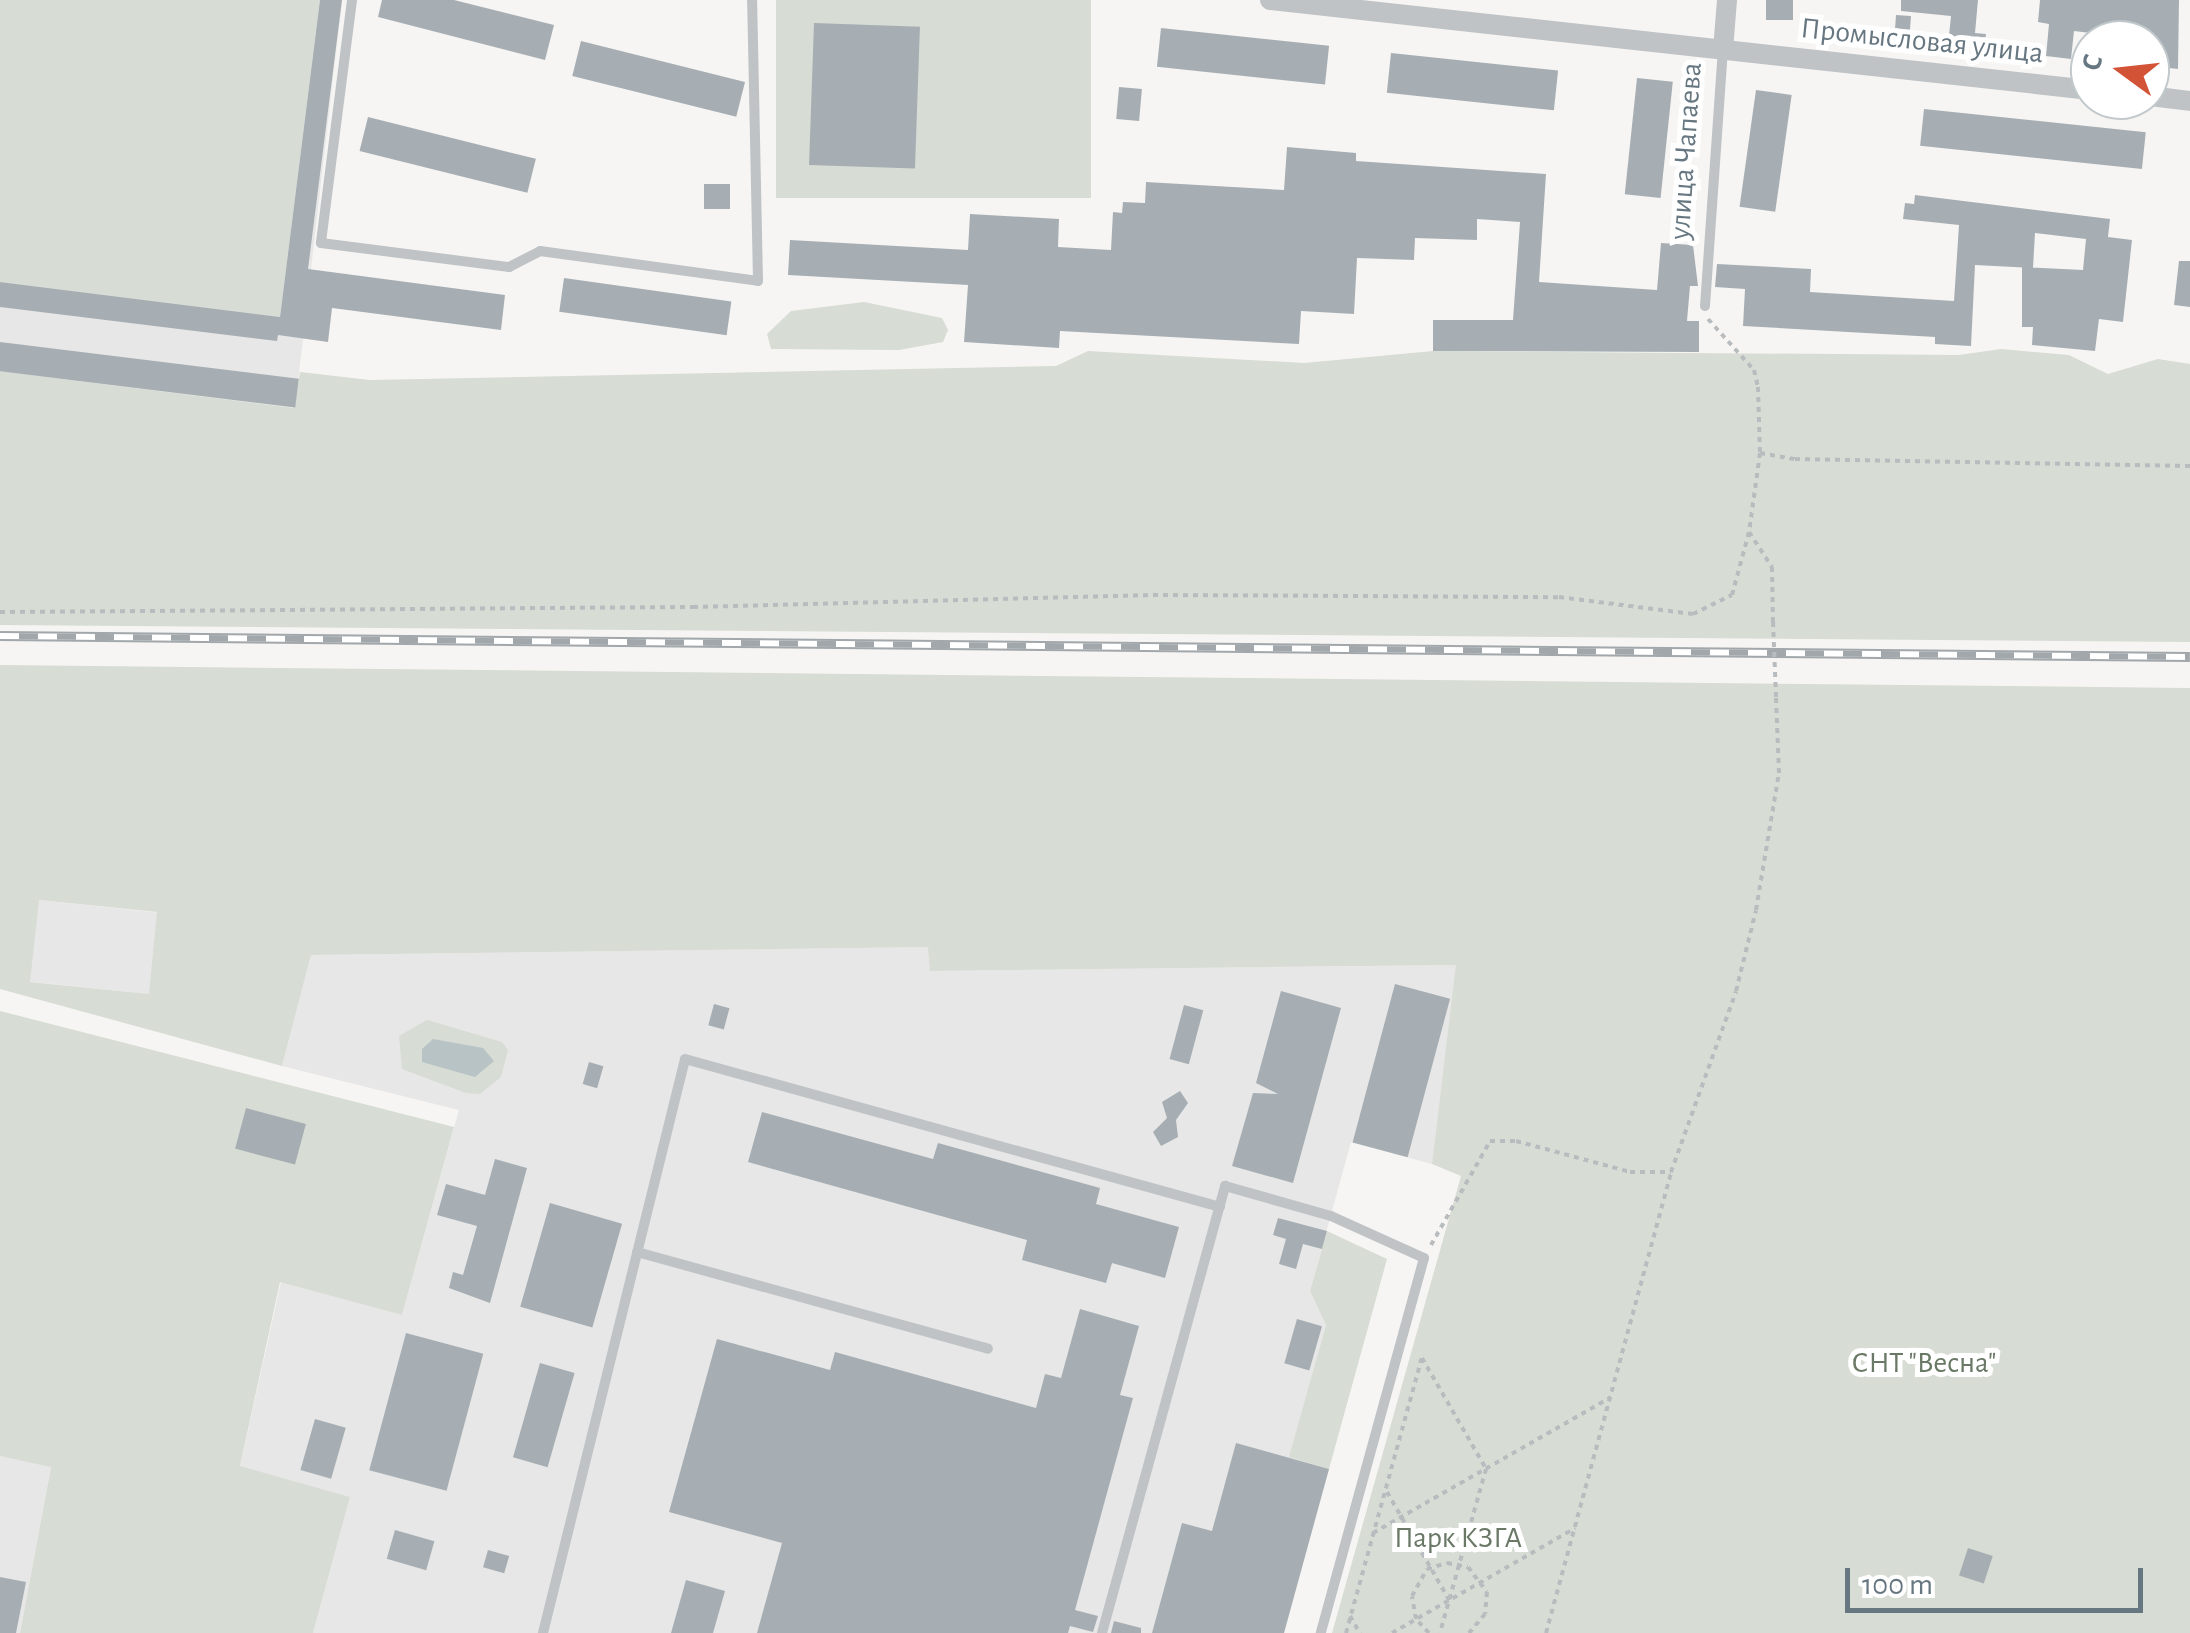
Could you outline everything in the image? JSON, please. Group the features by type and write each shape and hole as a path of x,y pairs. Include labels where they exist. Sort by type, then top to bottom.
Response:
{"street":[{"name":"Промысловая улица","path":"1270,0 2070,88"},
{"name":"улица Чапаева","path":"1723,50 1727,0"}],"lane":[{"path":"352,0 321,243 509,267 540,250 758,281 752,0"},
{"name":"улица Чапаева","path":"1705,306 1723,50"},
{"path":"543,1633 685,1059 1220,1207"},
{"path":"1102,1633 1226,1186 1331,1216 1424,1258 1320,1633"},
{"path":"637,1252 988,1349"}],"path":[{"path":"0,612 693,607 1153,595 1559,597 1693,614 1732,595 1749,532 1760,452 1754,370 1710,327 1705,306"},
{"path":"1760,452 1794,459 2190,466"},
{"path":"1546,1633 1671,1172 1736,991 1756,910 1778,773 1772,567 1749,532"},
{"path":"1424,1258 1490,1141 1516,1142 1630,1172 1671,1172"},
{"path":"1346,1633 1422,1358 1486,1469 1440,1633"},
{"path":"1373,1534 1612,1397"},
{"path":"1386,1489 1450,1600"},
{"path":"1392,1633 1575,1528"},
{"path":"1429,1633 1416,1619 1414,1586 1431,1568 1460,1564 1482,1582 1488,1604 1470,1633"},
{"path":"1350,1616 1360,1633"}],"shaded area":[{"path":"320,0 342,0 295,408 0,371 0,282 280,317"},
{"path":"38,900 158,913 150,994 29,982"},
{"path":"929,947 931,971 1457,965 1432,1164 1351,1142 1310,1291 1326,1325 1290,1457 1329,1469 1284,1633 313,1633 350,1497 240,1467 281,1282 402,1315 459,1110 282,1066 311,955"},
{"path":"433,1039 483,1048 494,1061 475,1077 422,1062 422,1049"},
{"path":"0,1456 51,1466 20,1633 0,1633"}],"green space":[{"path":"0,0 320,0 280,317 0,282"},
{"path":"776,0 1091,0 1091,198 776,198"},
{"path":"864,302 942,318 948,330 943,342 899,350 771,349 767,334 791,311"},
{"path":"2001,349 2069,355 2108,374 2158,359 2190,364 2190,642 0,625 0,371 294,408 300,372 370,380 1056,366 1088,351 1304,363 1433,351 1959,355"},
{"path":"0,665 2190,688 2190,1633 1332,1633 1461,1176 1432,1164 1456,965 930,971 928,947 311,955 282,1066 0,989","holes":["39,900 157,912 149,994 30,982"]},
{"path":"0,1011 454,1127 402,1315 280,1282 240,1466 350,1497 313,1633 20,1633 51,1467 0,1456"},
{"path":"427,1020 502,1042 508,1050 501,1077 480,1094 466,1093 402,1069 399,1036"},
{"path":"1327,1231 1387,1259 1329,1469 1289,1457 1326,1325 1310,1291"}],"building":[{"path":"320,0 342,0 308,269 505,295 501,330 332,308 328,342 278,335 277,341 0,307 0,282 280,317"},
{"path":"382,0 454,0 554,25 545,60 378,17"},
{"path":"1766,0 1793,0 1793,20 1766,20"},
{"path":"1901,0 1978,0 1975,33 1986,34 1984,49 1948,45 1951,16 1901,11"},
{"path":"2040,0 2179,0 2178,69 2170,68 2170,20 2070,20 2070,59 2046,56 2049,24 2038,22"},
{"path":"1896,15 1911,16 1909,38 1894,37"},
{"path":"814,23 920,27 915,169 809,165"},
{"path":"1161,28 1329,46 1325,84 1157,67"},
{"path":"581,41 745,82 736,117 572,76"},
{"path":"1391,53 1558,71 1554,110 1387,93"},
{"path":"1637,78 1673,82 1661,198 1625,194"},
{"path":"1119,87 1142,89 1139,121 1116,119"},
{"path":"1756,90 1792,95 1775,212 1740,207"},
{"path":"1924,109 2146,132 2142,169 1920,146"},
{"path":"368,117 536,159 527,193 360,151"},
{"path":"1287,147 1356,153 1356,161 1546,174 1539,282 1657,290 1661,243 1693,245 1698,286 1690,286 1687,321 1699,321 1699,352 1433,351 1433,320 1513,320 1520,222 1477,219 1477,240 1415,238 1414,260 1357,258 1354,314 1301,311 1299,344 1060,331 1059,348 964,342 968,285 788,275 790,240 968,250 970,214 1059,219 1058,247 1111,250 1113,212 1122,213 1123,202 1145,203 1146,182 1284,190"},
{"path":"704,184 730,184 730,209 704,209"},
{"path":"1915,195 2110,219 2108,237 2132,240 2123,322 2099,319 2095,351 2032,345 2033,327 2022,327 2022,267 1975,265 1971,346 1935,344 1935,337 1743,326 1745,289 1715,287 1717,264 1811,269 1810,292 1954,301 1959,225 1903,219 1905,203 1914,204","holes":["2035,233 2086,239 2083,270 2033,268"]},
{"path":"2179,261 2190,261 2190,307 2174,305"},
{"path":"564,278 731,302 727,335 559,312"},
{"path":"0,342 299,379 295,407 0,371"},
{"path":"1395,984 1450,999 1408,1157 1353,1142"},
{"path":"1281,991 1341,1008 1293,1183 1232,1166 1253,1093 1278,1094 1256,1083"},
{"path":"714,1004 729,1008 724,1029 708,1025"},
{"path":"1184,1005 1203,1010 1189,1064 1170,1059"},
{"path":"589,1062 603,1066 597,1088 583,1084"},
{"path":"1180,1091 1188,1103 1176,1120 1178,1137 1161,1146 1153,1132 1167,1118 1162,1102"},
{"path":"246,1108 306,1124 295,1165 235,1149"},
{"path":"762,1112 933,1159 938,1143 1100,1188 1096,1204 1179,1227 1165,1278 1112,1263 1106,1283 1022,1260 1027,1240 748,1162"},
{"path":"495,1159 527,1168 490,1303 449,1288 453,1272 463,1275 477,1226 437,1215 446,1184 485,1195"},
{"path":"550,1203 622,1224 592,1327 520,1307"},
{"path":"1278,1218 1327,1231 1322,1249 1303,1244 1296,1269 1279,1264 1286,1239 1273,1235"},
{"path":"1080,1309 1139,1326 1120,1395 1133,1398 1075,1610 1098,1616 1093,1632 1070,1626 1068,1633 757,1633 782,1543 669,1512 717,1339 830,1370 835,1352 1036,1408 1045,1374 1061,1378"},
{"path":"1297,1319 1322,1326 1309,1370 1284,1363"},
{"path":"406,1333 483,1354 447,1491 369,1470"},
{"path":"540,1363 575,1373 548,1467 513,1457"},
{"path":"315,1419 346,1428 331,1479 300,1470"},
{"path":"1236,1443 1329,1469 1284,1633 1152,1633 1182,1523 1212,1531"},
{"path":"395,1530 434,1541 426,1570 387,1559"},
{"path":"1968,1548 1993,1556 1984,1584 1959,1576"},
{"path":"488,1550 509,1556 504,1573 483,1567"},
{"path":"0,1577 26,1582 16,1633 0,1633"},
{"path":"686,1580 725,1591 713,1633 671,1633"},
{"path":"1114,1621 1141,1628 1141,1633 1111,1633"}],"railway":[{"path":"0,636 2190,657"}],"park label":[{"name":"СНТ \"Весна\"","path":"1924,1363"},
{"name":"Парк КЗГА","path":"1458,1538"}]}
